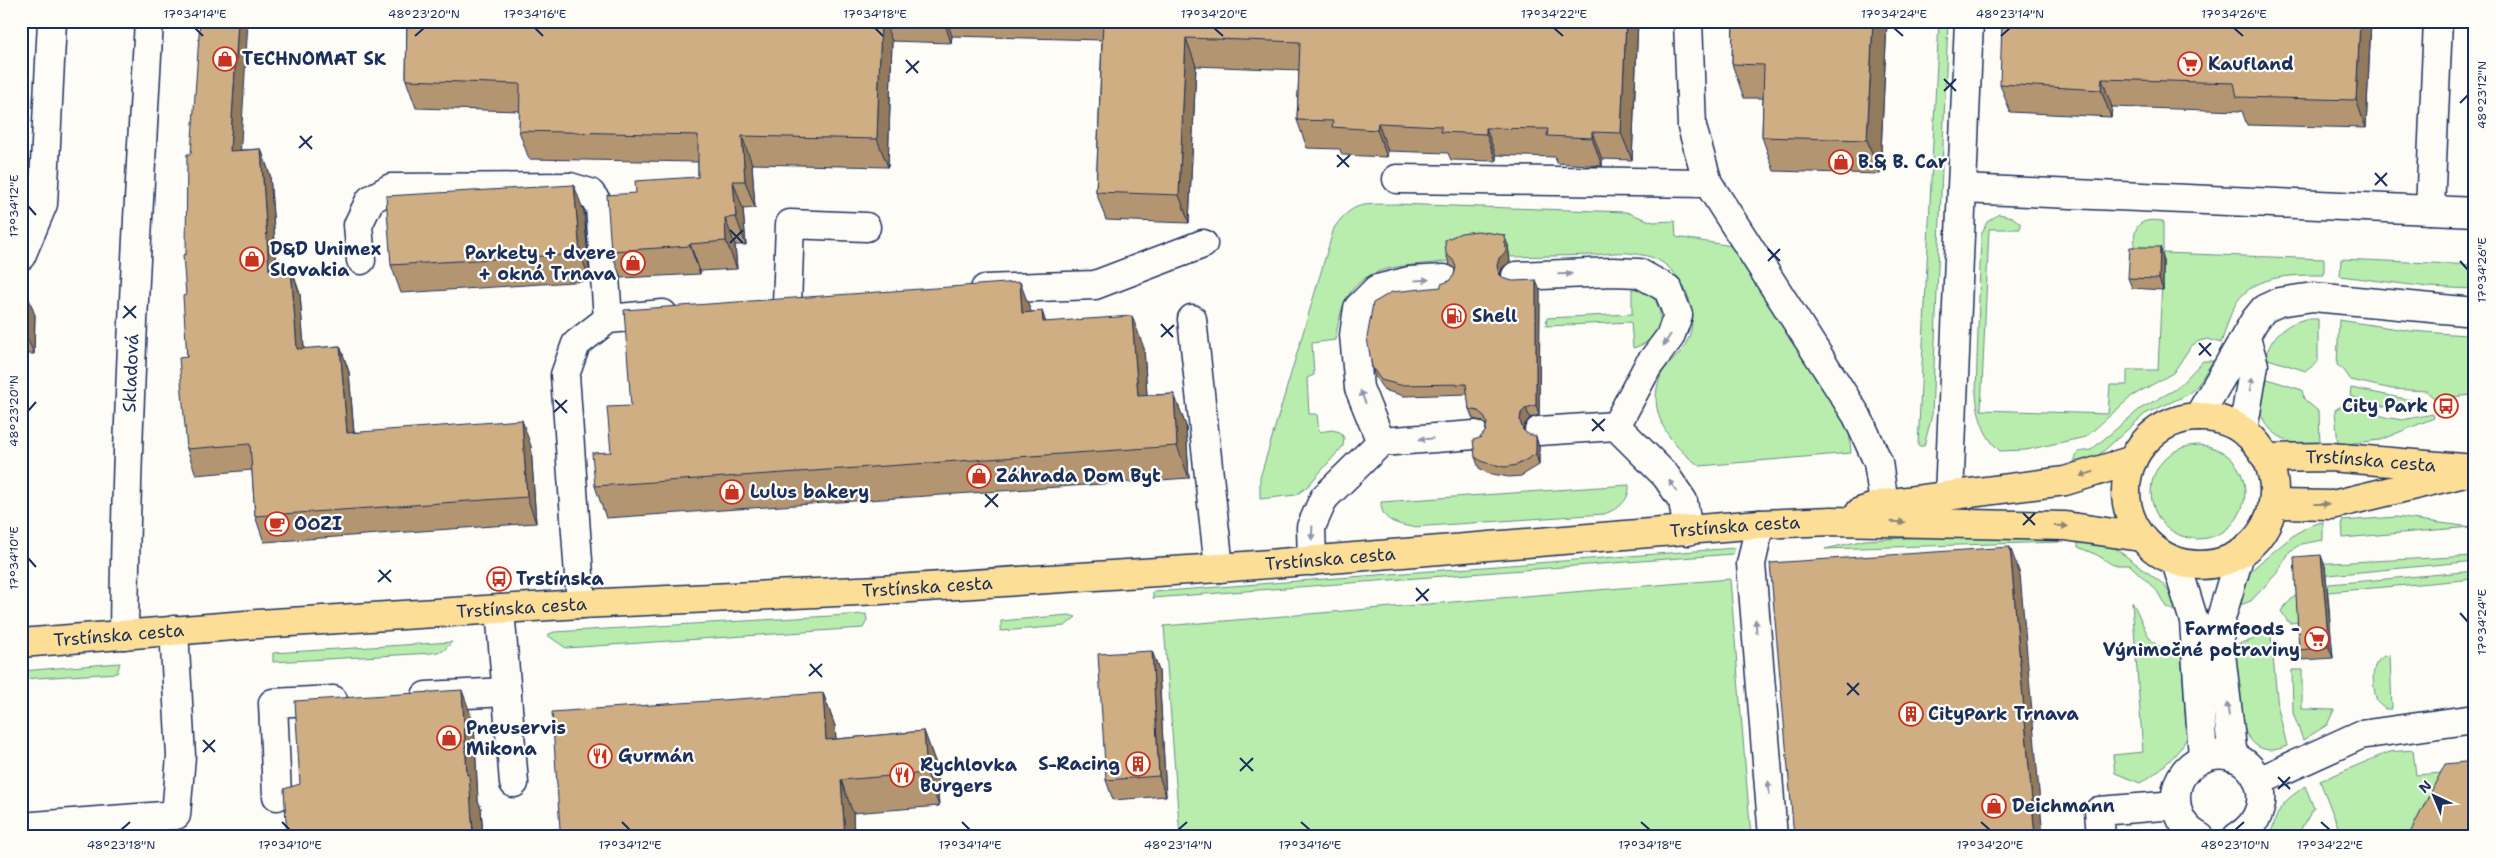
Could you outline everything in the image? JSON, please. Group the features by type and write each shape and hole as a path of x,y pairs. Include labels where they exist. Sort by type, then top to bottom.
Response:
{"main road":[{"path":"2198,417 2229,423 2243,431 2257,442 2267,458 2272,473 2273,504 2267,524 2256,541 2240,554 2213,564 2198,566 2176,562 2158,552 2141,537 2131,520 2126,500 2127,479 2133,460 2153,434 2182,419 2198,417"},
{"name":"Trstínska cesta","path":"2267,458 2330,457 2475,470"},
{"name":"Trstínska cesta","path":"1832,521 1884,504 2064,481 2133,460"},
{"name":"Trstínska cesta","path":"2273,504 2332,504 2475,470"},
{"name":"Trstínska cesta","path":"21,643 124,636 174,630 500,609 898,589 1219,568 1760,524 1832,521 2064,526 2141,537"}],"street":[{"path":"21,256 43,204 52,21"},
{"name":"Skladová","path":"124,636 125,544 135,253 149,21"},
{"path":"1688,21 1692,127 1708,183 1857,416 1878,462 1884,504"},
{"path":"1949,496 1969,21"},
{"path":"2430,210 2438,21"},
{"path":"1397,178 1708,183"},
{"path":"361,260 358,225 370,200 391,188 570,187 590,193 600,206 608,319"},
{"path":"1962,189 2475,212"},
{"path":"787,304 790,224 866,227"},
{"path":"959,290 1095,285 1203,244"},
{"path":"1516,276 1614,272 1639,273 1668,289 1678,315 1670,337 1648,366 1616,426"},
{"path":"1381,442 1359,388 1354,335 1358,308 1377,289 1409,281 1444,279"},
{"path":"2198,417 2232,357 2246,338 2254,320 2264,309 2279,302 2293,298 2330,298 2472,314"},
{"path":"757,306 816,301"},
{"path":"581,604 564,375 576,344 608,319 688,312"},
{"path":"1192,319 1219,568"},
{"path":"2243,431 2254,364 2246,338"},
{"path":"1539,430 1616,426 1666,476 1683,501 1688,531"},
{"path":"1312,561 1311,527 1324,498 1381,442 1475,435"},
{"path":"1760,524 1751,564 1773,837"},
{"path":"2233,757 2219,636 2220,618 2240,554"},
{"path":"2176,562 2194,621 2203,758"},
{"path":"500,609 514,783"},
{"path":"21,827 176,826 181,756 174,630"},
{"path":"400,697 506,692"},
{"path":"277,796 273,703 361,699"},
{"path":"2258,781 2360,735 2475,719"},
{"path":"2200,837 2186,826 2176,805 2176,790 2181,776 2190,765 2213,755 2233,757 2249,767 2258,781 2261,790 2261,808 2244,835"},
{"path":"2101,837 2099,811 2176,805"}],"green space":[{"path":"1939,21 1948,21 1932,415 1924,446 1918,446"},
{"path":"1395,204 1626,212 1653,222 1675,221 1676,237 1732,246 1849,427 1851,453 1700,466 1689,458 1670,438 1658,413 1656,400 1657,387 1662,373 1683,349 1689,337 1691,327 1691,306 1684,287 1678,278 1660,261 1642,255 1619,253 1509,257 1508,245 1463,258 1379,271 1360,282 1354,288 1342,309 1335,340 1312,343 1314,375 1307,378 1309,414 1317,414 1319,432 1332,430 1340,432 1344,438 1343,446 1307,487 1296,495 1260,499 1260,478 1334,228 1354,208 1367,205"},
{"path":"1999,214 2012,217 2020,223 2020,229 1989,229 1981,410 2108,414 2110,385 2127,385 2127,370 2158,370 2163,258 2134,257 2135,233 2140,224 2145,221 2163,221 2163,253 2324,259 2324,275 2299,275 2272,279 2249,289 2240,297 2233,309 2221,343 2208,339 2199,341 2191,346 2173,373 2132,396 2086,437 2026,450 2000,451 1989,439 1982,425 1976,394 1981,235 1987,222"},
{"path":"2341,259 2475,265 2475,289 2428,287 2340,276"},
{"path":"1632,289 1643,291 1651,296 1657,304 1660,314 1655,334 1646,342 1633,348 1631,322 1546,326 1547,318 1632,314"},
{"path":"2306,319 2318,319 2318,362 2306,371 2265,358 2271,344 2280,332 2291,324"},
{"path":"2339,320 2411,331 2466,335 2475,338 2475,395 2434,398 2426,391 2392,389 2351,380 2343,369 2337,365"},
{"path":"2203,361 2213,361 2197,386 2187,395 2145,414 2098,456 2073,464 2078,452 2091,450 2140,409 2176,389"},
{"path":"2261,377 2302,390 2304,399 2319,412 2320,446 2309,446 2288,441 2278,436 2264,421 2258,397"},
{"path":"2351,388 2416,401 2416,407 2399,408 2375,404 2350,396"},
{"path":"2346,403 2385,417 2402,420 2433,414 2434,418 2380,440 2338,445 2335,410"},
{"path":"2198,445 2216,448 2231,459 2242,474 2245,492 2242,510 2231,525 2216,536 2198,539 2180,536 2165,525 2154,510 2151,492 2154,474 2165,459 2180,448"},
{"path":"1629,485 1629,491 1622,504 1604,514 1412,527 1390,520 1384,514 1381,502"},
{"path":"2396,517 2471,527 2343,538 2342,521"},
{"path":"2323,522 2323,540 2301,544 2290,551 2277,573 2251,601 2235,607 2241,583 2256,566 2295,534 2311,525"},
{"path":"1945,536 2058,537 2059,542 1825,549 1865,540"},
{"path":"2078,537 2111,545 2163,584 2171,595 2178,613 2166,607 2157,591 2130,565 2113,565 2097,555 2078,547"},
{"path":"1735,548 1733,554 1153,598 1153,592"},
{"path":"2475,556 2475,561 2308,577 2310,564"},
{"path":"2475,571 2475,579 2328,592 2330,620 2289,623 2281,611 2297,594 2319,585"},
{"path":"1730,579 1751,837 1180,837 1164,626"},
{"path":"2132,602 2153,642 2160,647 2181,650 2187,738 2166,764 2140,783 2115,773 2113,755 2143,752"},
{"path":"866,614 867,621 863,628 566,648 547,635 554,632"},
{"path":"1069,615 1076,617 1065,626 1001,631 1001,621"},
{"path":"2270,626 2278,708 2287,746 2269,750 2256,745 2246,733 2240,717 2233,678 2231,646 2252,640"},
{"path":"452,642 443,651 432,653 273,662 273,653"},
{"path":"2390,655 2392,709 2385,709 2377,702 2373,674 2378,661"},
{"path":"120,663 117,673 21,679 21,671"},
{"path":"2292,670 2302,670 2302,709 2334,710 2327,725 2303,740 2293,713"},
{"path":"2413,750 2416,775 2442,773 2412,837 2342,837 2320,781 2389,752"},
{"path":"2305,786 2314,808 2296,837 2268,837 2281,807 2290,797"},
{"path":"2149,830 2167,837 2126,837 2132,832"}],"building":[{"path":"200,21 238,21 230,151 261,149 269,270 291,268 297,349 340,346 347,433 522,420 527,497 255,516 250,444 187,449 179,358 187,357 183,296 186,295 183,255 186,254 187,154 191,154"},
{"path":"407,21 881,21 877,139 742,136 745,181 733,181 736,217 725,218 726,241 690,244 690,246 611,251 607,195 636,193 635,181 698,177 698,135 519,131 520,84 406,80"},
{"path":"1103,21 1626,21 1621,133 1592,132 1592,138 1547,136 1548,129 1486,128 1486,134 1441,132 1441,126 1378,123 1377,130 1332,127 1333,121 1297,120 1300,42 1186,38 1179,195 1096,192"},
{"path":"1873,21 1867,140 1762,137 1764,65 1732,64 1733,22"},
{"name":"Kaufland","path":"2002,21 2360,21 2356,100 2237,97 2234,83 2102,79 2101,90 2000,84"},
{"path":"574,185 580,253 578,254 391,265 386,196"},
{"path":"1478,231 1504,235 1506,252 1499,258 1497,266 1499,274 1505,279 1513,281 1536,280 1536,405 1526,408 1521,413 1520,421 1523,430 1528,434 1536,436 1536,454 1517,465 1505,467 1483,462 1475,457 1473,440 1480,438 1485,432 1487,423 1484,416 1478,411 1469,409 1466,384 1400,385 1381,380 1372,367 1367,338 1373,303 1392,292 1441,287 1441,284 1449,281 1454,275 1456,267 1453,260 1446,254 1445,240 1461,233"},
{"path":"2130,247 2160,247 2159,279 2128,278"},
{"path":"1020,282 1022,313 1042,311 1043,322 1132,316 1138,396 1174,394 1177,446 595,486 592,453 611,452 607,407 631,406 624,310"},
{"path":"21,295 28,296 26,335 21,334"},
{"name":"CityPark Trnava","path":"2010,547 2035,837 1794,837 1770,563"},
{"path":"2321,555 2329,647 2299,650 2294,557"},
{"name":"S-Racing","path":"1152,651 1159,776 1106,780 1098,654"},
{"path":"462,690 473,835 560,829 552,712 823,693 826,740 924,731 927,773 841,780 845,837 287,837 284,789 300,784 295,701"},
{"path":"2475,761 2475,837 2408,837 2445,764"},
{"path":"65,833 66,837 21,837 21,836"}],"place":[{"name":"TECHNOMAT SK","path":"225,59"},
{"name":"Kaufland","path":"2190,64"},
{"name":"B.& B. Car","path":"1841,162"},
{"name":"D&D Unimex Slovakia","path":"252,259"},
{"name":"Parkety + dvere + okná Trnava","path":"633,263"},
{"name":"Shell","path":"1454,316"},
{"name":"City Park","path":"2446,406"},
{"name":"Záhrada Dom Byt","path":"979,476"},
{"name":"Lulus bakery","path":"732,492"},
{"name":"OOZI","path":"277,524"},
{"name":"Trstínska","path":"499,579"},
{"name":"Farmfoods - Výnimočné potraviny","path":"2317,639"},
{"name":"CityPark Trnava","path":"1911,714"},
{"name":"Pneuservis Mikona","path":"449,738"},
{"name":"Gurmán","path":"600,756"},
{"name":"S-Racing","path":"1138,764"},
{"name":"Rychlovka Burgers","path":"902,775"},
{"name":"Deichmann","path":"1994,806"}]}
